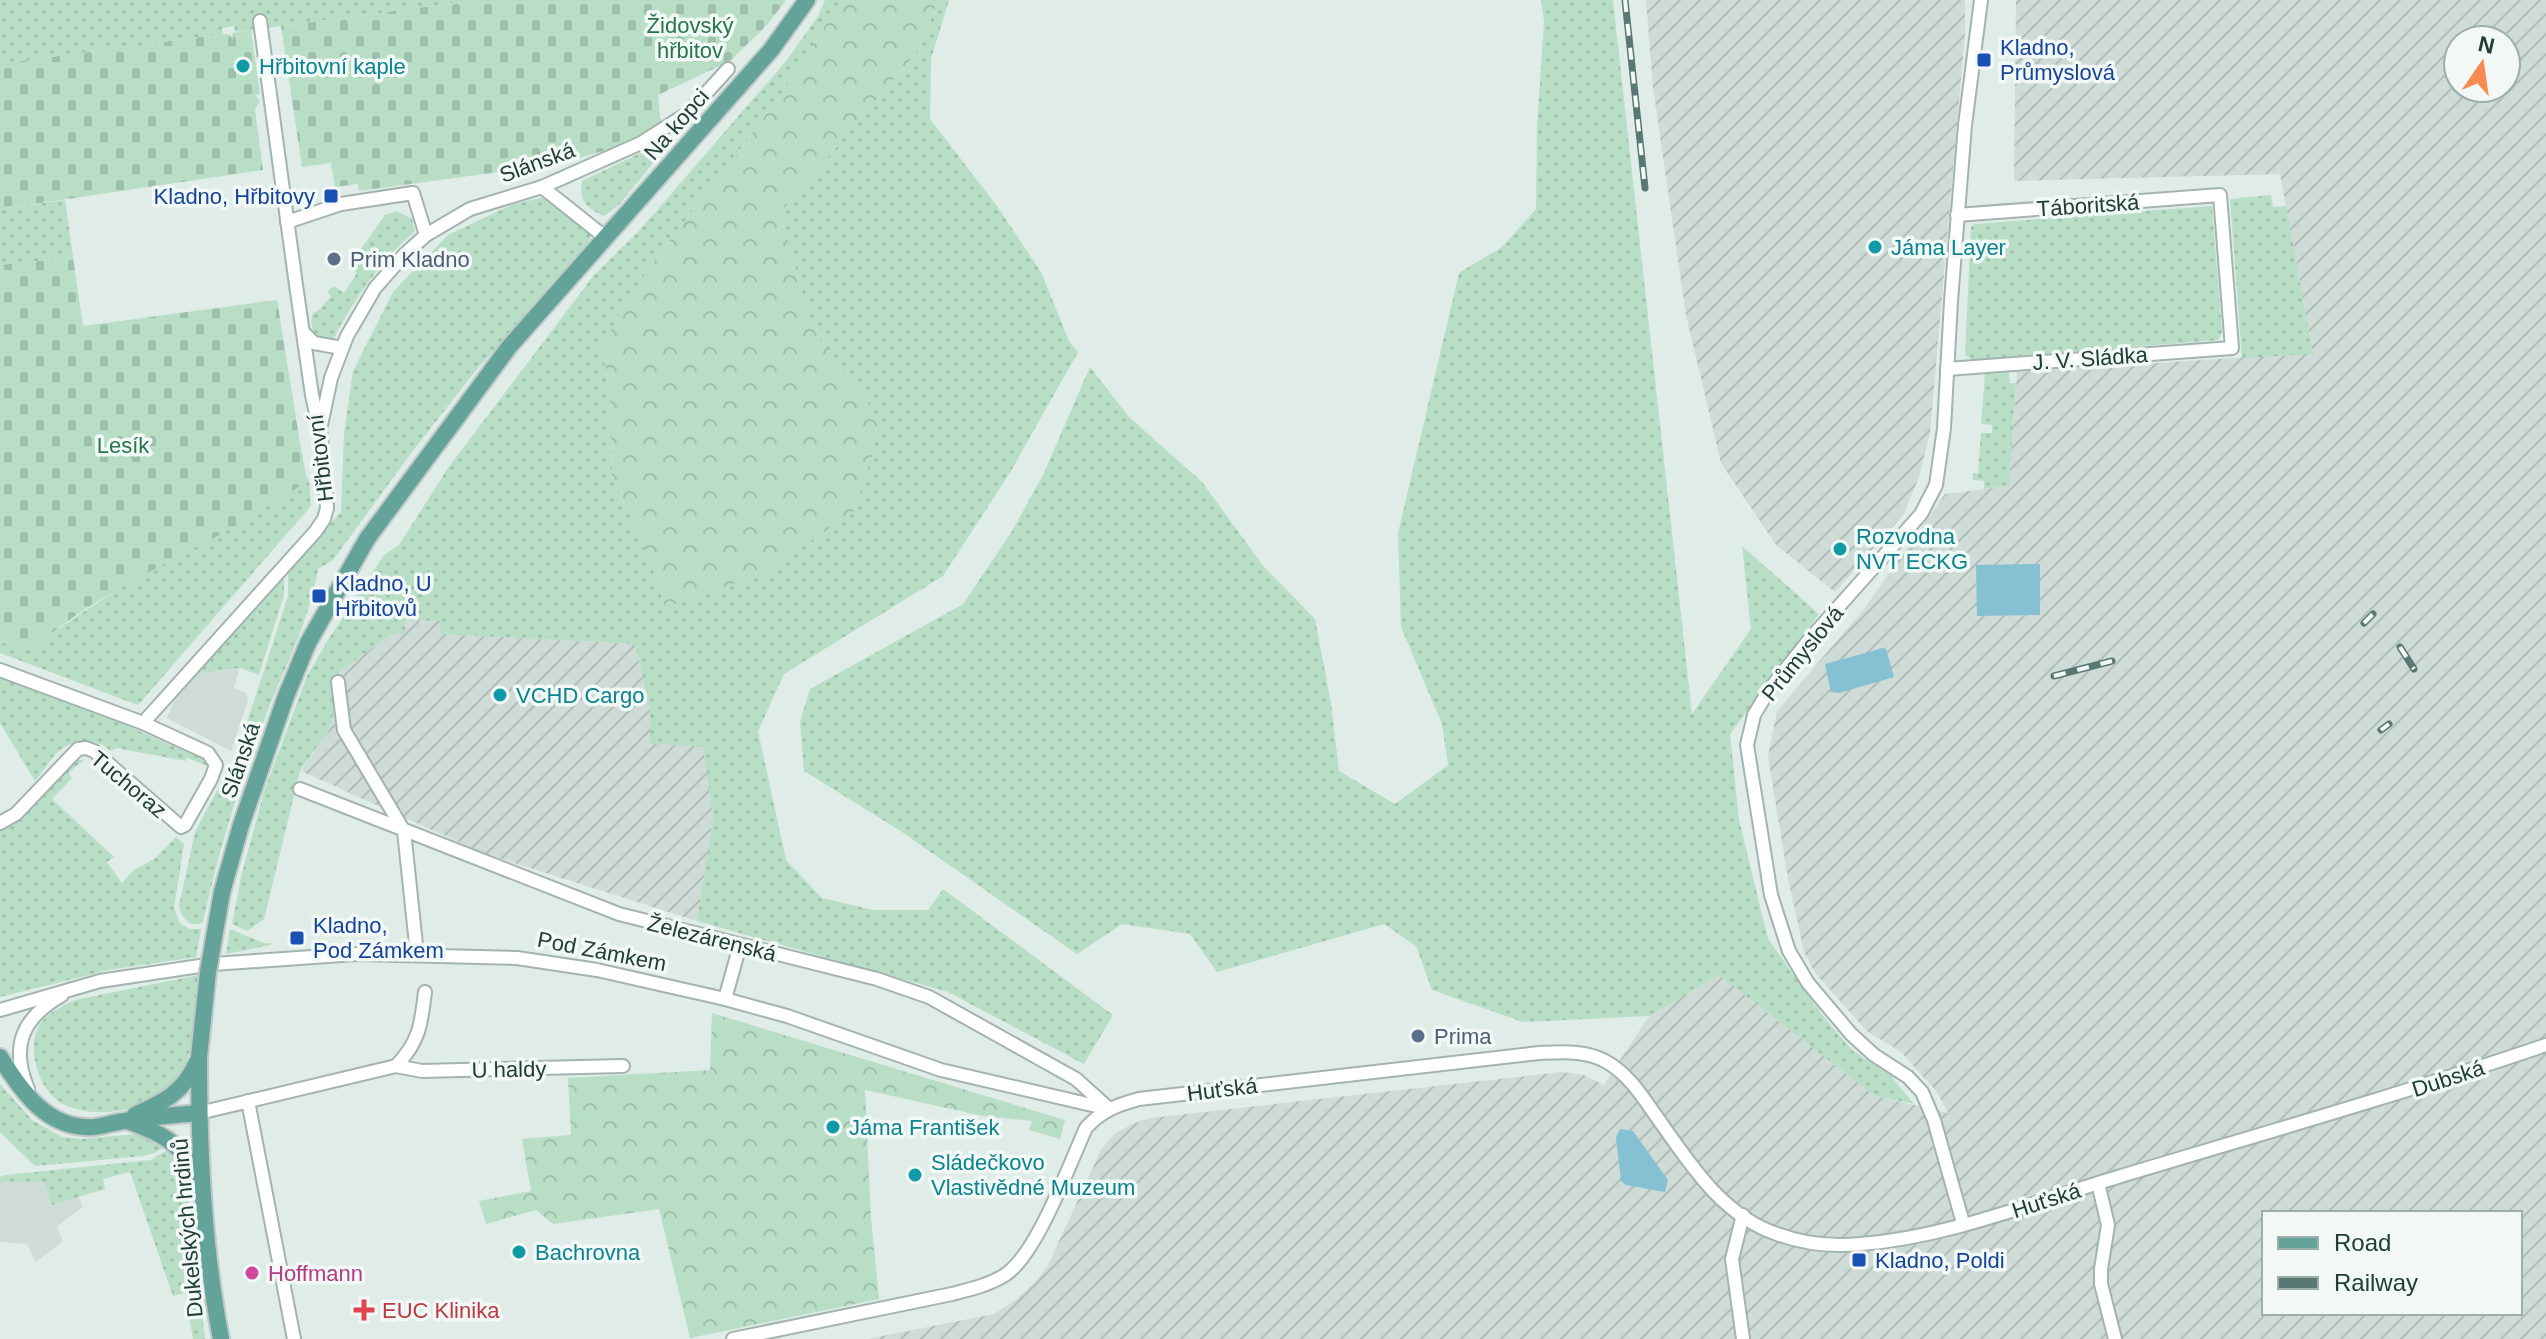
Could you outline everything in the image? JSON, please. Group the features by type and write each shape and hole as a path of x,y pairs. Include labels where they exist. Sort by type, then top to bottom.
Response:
{"main road":[{"name":"Na kopci","path":"606,238 771,50 807,0"},
{"name":"Slánská","path":"199,1113 199,1057 208,972 222,892 241,825 308,643 367,539 509,347 606,238"},
{"path":"0,1057 21,1089"},
{"path":"125,1121 163,1102 188,1082 199,1057"},
{"path":"0,1071 56,1120 75,1125 95,1127 199,1113"},
{"name":"Dukelských hrdinů","path":"199,1113 203,1195 213,1296 221,1339"},
{"path":"125,1121 166,1137 188,1158 203,1195"}],"street":[{"name":"Průmyslová","path":"1963,1223 1934,1120 1922,1092 1908,1077 1874,1055 1851,1034 1808,983 1789,951 1771,895 1747,745 1754,715 1776,681 1930,500 1939,470 1965,125 1981,0"},
{"name":"Hřbitovní","path":"143,723 321,524 328,504 321,436 312,395 260,21"},
{"name":"Slánská","path":"321,436 326,396 342,348 375,288 426,235 470,209 542,187 641,143 688,113 728,69"},
{"path":"542,187 606,238"},
{"path":"287,222 341,204 413,193 426,235"},
{"name":"Táboritská","path":"1957,215 2220,195 2232,348"},
{"path":"303,332 314,343 342,348"},
{"name":"J. V. Sládka","path":"1947,369 2232,348"},
{"path":"0,670 143,723"},
{"path":"338,682 344,730 404,831 417,954"},
{"name":"Tuchoraz","path":"0,823 16,814 74,751 82,748 94,751 181,827 185,825 216,765 211,755 143,723"},
{"name":"Železárenská","path":"300,789 619,914 877,979 929,997 1076,1079 1109,1109"},
{"path":"725,999 740,945"},
{"name":"Pod Zámkem","path":"0,1010 128,975 273,958 417,954 517,958 597,970 725,999 787,1016 941,1070 1109,1109"},
{"name":"Pod Zámkem","path":"34,1103 21,1069 21,1039 38,1011 73,988"},
{"path":"199,1113 396,1066 421,1030 425,992"},
{"name":"Dubská","path":"2348,1108 2546,1045"},
{"name":"Huťská","path":"733,1339 952,1294 981,1287 1007,1274 1026,1255 1086,1128 1109,1109 1139,1099 1539,1053 1580,1053 1602,1059 1627,1078 1705,1184 1743,1215 1774,1233 1832,1246 1879,1242 1997,1216 2348,1108"},
{"name":"U haldy","path":"396,1066 422,1071 623,1066"},
{"path":"248,1101 294,1339"},
{"path":"2098,1183 2108,1225 2101,1284 2115,1339"},
{"path":"1743,1215 1732,1259 1743,1339"}],"shaded area":[{"path":"1646,0 1965,0 1965,33 1930,433 1919,477 1904,514 1835,592 1776,545 1721,463 1686,315 1653,88"},
{"path":"2016,0 2546,0 2546,1339 867,1339 994,1314 1017,1299 1048,1265 1102,1148 1116,1133 1132,1124 1150,1118 1562,1072 1584,1075 1604,1085 1649,1016 1719,975 1875,1096 1948,1113 1937,1092 1900,1051 1868,1032 1815,973 1804,952 1768,757 1777,711 1864,609 1945,494 2009,486 2017,372 2313,353 2280,174 2014,181"},
{"path":"405,620 440,621 440,634 635,644 650,711 651,742 703,746 713,817 697,921 483,853 301,771 331,727 340,671 392,634"},
{"path":"239,669 234,688 246,693 248,701 231,751 167,718 174,700 197,674"},
{"path":"45,1181 66,1199 78,1196 83,1207 57,1226 63,1242 35,1262 27,1244 0,1242 0,1182"}],"green space":[{"path":"0,0 478,0 235,32 234,26 222,28 223,34 0,64"},
{"name":"Židovský hřbitov","path":"478,0 786,0 767,25 730,61 658,95 661,124 610,149 559,164 359,191 358,184 335,187 331,163 302,167 281,26"},
{"path":"825,0 840,0 808,55 634,290 602,345 610,397 612,476 649,558 665,607 881,422 812,328 780,213 921,47 938,0 949,0 931,59 930,119 997,206 1041,272 1069,341 1078,352 1011,471 943,576 784,674 758,731 786,860 822,898 873,910 928,910 943,889 1113,1015 1084,1064 948,992 697,921 713,817 703,747 650,743 650,711 635,644 440,634 440,621 405,620 405,634 392,634 340,671 331,727 300,771 264,919 247,931 232,924 264,792 307,676 328,640 384,555 399,545 448,468 594,275 639,231 787,60 818,16"},
{"path":"840,0 938,0 921,47 780,213 812,328 882,422 855,510 765,573 665,607 649,558 612,476 610,397 602,345 634,290 808,55"},
{"path":"1541,0 1613,0 1692,714 1751,629 1742,546 1819,614 1730,734 1739,820 1768,939 1823,1016 1852,1050 1891,1076 1914,1104 1875,1096 1719,975 1649,1016 1523,1022 1432,990 1416,946 1384,924 1217,972 1190,934 1122,924 1077,954 899,830 804,771 800,721 810,689 963,604 1011,533 1043,475 1090,367 1129,417 1202,482 1264,567 1315,619 1331,703 1339,771 1395,804 1448,765 1442,724 1401,627 1398,533 1459,273 1502,247 1536,209 1537,129 1544,21"},
{"path":"251,30 260,94 255,95 260,101 255,109 263,170 0,209 0,64 223,34 230,35 233,40 232,33"},
{"path":"674,137 619,205 604,216 585,203 582,181"},
{"path":"2271,195 2273,207 2286,206 2313,354 2242,358 2230,199"},
{"path":"544,197 591,236 583,253 477,369 333,560 318,569 302,626 238,793 203,922 191,923 184,918 179,906 195,832 237,753 288,596 288,572 341,512 344,434 353,371 393,292 448,235 511,205"},
{"path":"65,200 73,257 0,265 0,209"},
{"path":"2212,206 2222,332 2218,340 1973,360 1965,355 1971,227 1974,224"},
{"path":"397,211 412,219 415,231 370,280 334,338 330,342 320,339 312,328 313,313 331,296 327,292 334,286 344,293 357,273 349,266 385,215"},
{"name":"Lesík","path":"73,257 83,326 277,300 309,480 236,526 100,600 32,650 0,642 0,265"},
{"path":"2009,373 2010,383 2016,383 2009,486 1984,489 1984,481 1973,480 1973,473 1978,473 1981,433 1992,433 1992,425 1981,424 1985,374"},
{"path":"309,480 311,506 138,705 0,653 0,642 32,650 46,637 142,573 225,532"},
{"path":"284,577 284,595 259,675 240,668 197,674"},
{"path":"0,678 123,724 203,759 208,766 187,758 186,761 117,748 110,751 98,743 88,742 62,748 35,781 0,723"},
{"path":"76,760 84,760 68,773 72,778 52,799 114,857 107,862 122,883 134,870 154,859 176,837 184,844 174,908 180,923 190,929 201,929 196,957 109,970 0,997 0,828"},
{"path":"230,929 271,943 271,945 226,954"},
{"path":"199,975 194,1027 185,1065 170,1087 157,1097 127,1109 93,1112 63,1104 46,1088 36,1065 34,1040 44,1019 51,1013 75,1000"},
{"path":"712,1013 1065,1120 1060,1139 1029,1130 1032,1121 983,1116 865,1090 871,1218 879,1299 690,1338 659,1209 553,1224 536,1210 486,1224 479,1201 531,1191 522,1139 571,1135 568,1078 710,1070"},
{"path":"0,1084 32,1120 62,1137 82,1139 136,1134 166,1145 157,1152 143,1156 35,1166 0,1132"},
{"path":"170,1148 182,1167 187,1184 205,1339 193,1339 185,1293 173,1296 130,1172 103,1179 105,1189 52,1205 45,1182 0,1182 0,1177 6,1175 151,1160"}],"water":[{"path":"2040,564 2040,615 1977,616 1976,565"},
{"path":"1886,649 1894,677 1839,693 1831,692 1825,664"},
{"path":"1620,1129 1633,1131 1668,1180 1665,1192 1626,1185 1621,1181 1616,1138"}],"railway":[{"path":"1625,0 1645,188"},
{"path":"2364,623 2373,614"},
{"path":"2400,647 2414,669"},
{"path":"2054,676 2112,661"},
{"path":"2381,730 2389,724"}],"place":[{"name":"Kladno, Průmyslová","path":"1984,60"},
{"name":"Hřbitovní kaple","path":"243,66"},
{"name":"Kladno, Hřbitovy","path":"331,196"},
{"name":"Jáma Layer","path":"1875,247"},
{"name":"Prim Kladno","path":"334,259"},
{"name":"Rozvodna NVT ECKG","path":"1840,549"},
{"name":"Kladno, U Hřbitovů","path":"319,596"},
{"name":"VCHD Cargo","path":"500,695"},
{"name":"Kladno, Pod Zámkem","path":"297,938"},
{"name":"Prima","path":"1418,1036"},
{"name":"Jáma František","path":"833,1127"},
{"name":"Sládečkovo Vlastivědné Muzeum","path":"915,1175"},
{"name":"Bachrovna","path":"519,1252"},
{"name":"Kladno, Poldi","path":"1859,1260"},
{"name":"Hoffmann","path":"252,1273"},
{"name":"EUC Klinika","path":"364,1310"}]}
